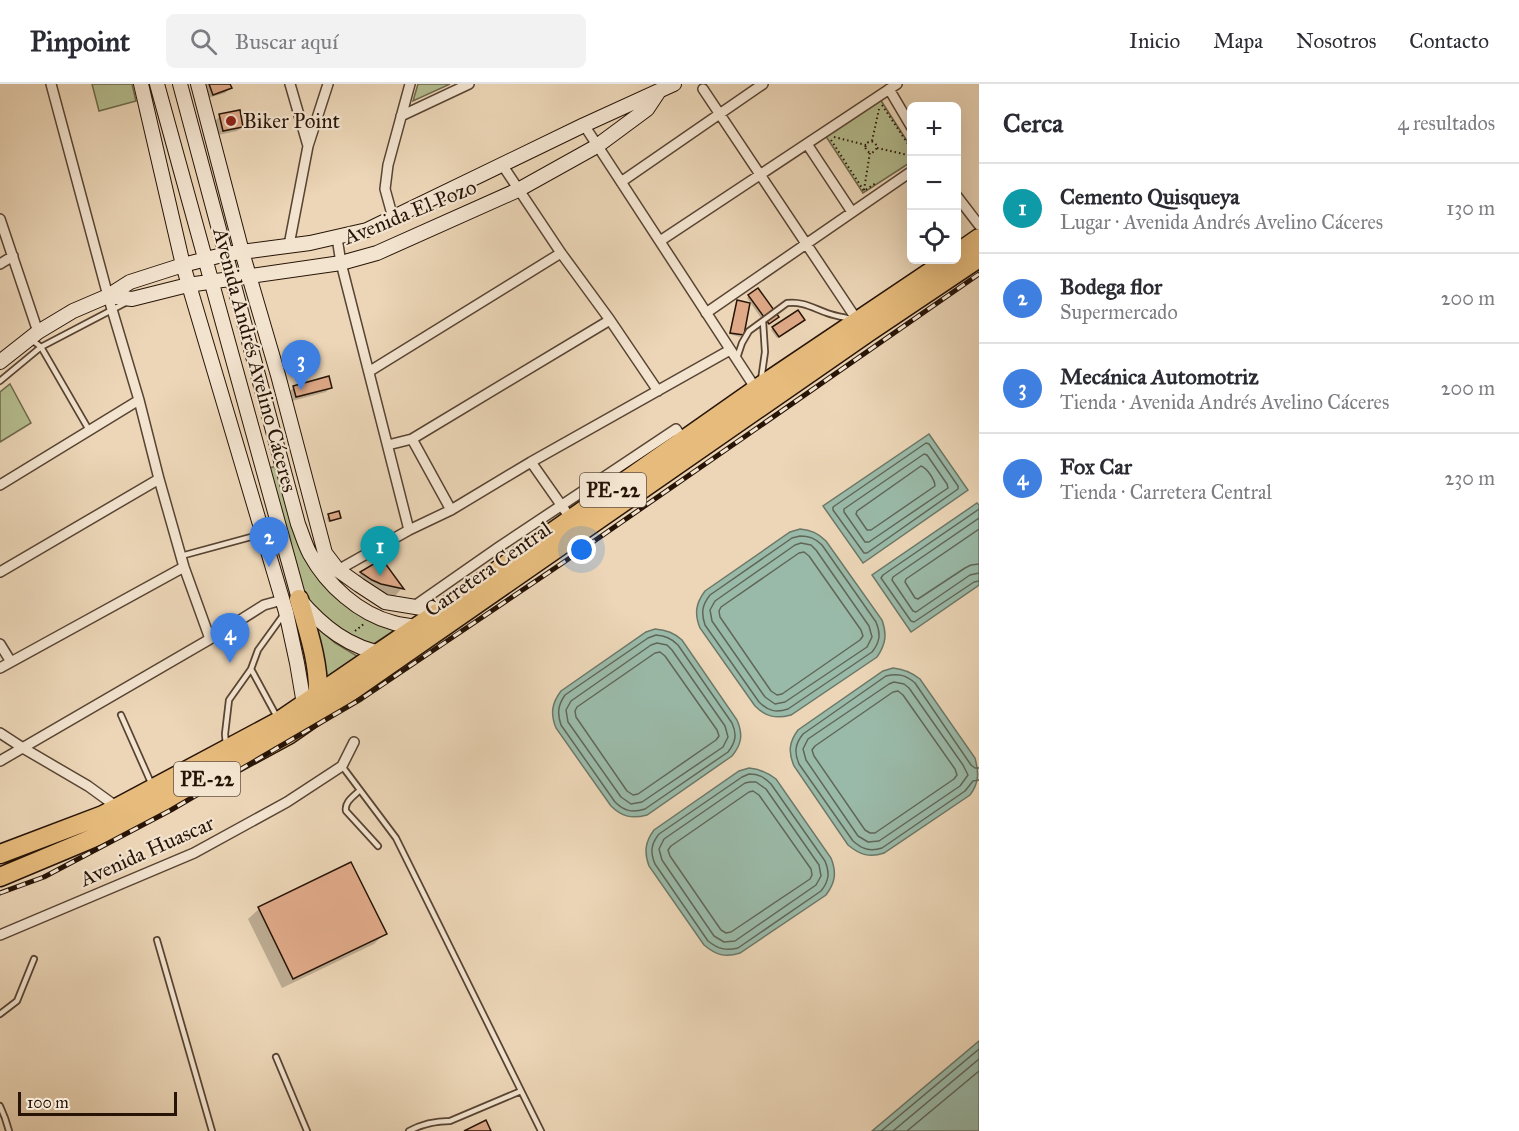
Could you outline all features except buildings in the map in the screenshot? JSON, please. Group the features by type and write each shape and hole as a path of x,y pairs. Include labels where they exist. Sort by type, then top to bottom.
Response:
{"highway":[{"path":"961,251 979,238"},
{"name":"Carretera Central","path":"5,850 102,815 279,721 440,611 529,559 979,258"},
{"name":"Carretera Central","path":"0,877 117,828 288,735 402,657 529,559 566,513 683,440 942,264"},
{"path":"289,604 315,657 319,677 311,700"}],"street":[{"path":"51,84 184,567 210,639"},
{"path":"0,761 210,639 264,605 289,604 262,534 188,285 141,84"},
{"name":"Avenida Andrés Avelino Cáceres","path":"157,84 262,462 289,604 315,618 333,633 355,645 378,653 402,657"},
{"name":"Avenida Andrés Avelino Cáceres","path":"180,84 298,524 309,553 335,589 353,602 375,616 393,623 417,627"},
{"path":"198,84 326,553 338,570 385,602 440,611"},
{"path":"290,84 308,146"},
{"path":"289,245 308,146 328,84"},
{"path":"393,218 385,189 388,165 410,84"},
{"path":"401,116 469,84"},
{"name":"Avenida El Pozo","path":"0,362 34,335 73,311 108,296 130,282 226,254 310,243 367,230 674,84"},
{"path":"621,182 763,84"},
{"path":"660,241 893,87 907,117"},
{"path":"703,89 857,320"},
{"name":"Avenida El Pozo","path":"108,296 132,299 188,285 341,263 377,253 518,190 597,146 647,109 659,91"},
{"path":"584,125 730,350 758,388"},
{"path":"174,143 180,137 188,135 195,139"},
{"path":"807,144 852,212"},
{"path":"503,166 658,391"},
{"path":"706,313 907,174"},
{"path":"961,200 979,225"},
{"path":"0,219 13,256 34,335"},
{"path":"337,238 341,263 409,530"},
{"path":"370,371 561,253"},
{"path":"0,264 13,256"},
{"path":"388,445 412,440 610,320"},
{"path":"338,570 409,530 451,510 531,462 730,350"},
{"path":"265,398 278,375"},
{"path":"221,394 241,388"},
{"path":"0,485 139,400"},
{"path":"412,440 451,510"},
{"path":"262,462 270,464 280,455"},
{"path":"413,607 566,513 531,462"},
{"path":"0,572 159,479"},
{"path":"298,524 320,533"},
{"path":"0,669 184,567"},
{"path":"0,644 11,662"},
{"path":"0,733 88,786 117,807"},
{"name":"Avenida Huascar","path":"0,935 194,853 287,802 342,765 354,742"}],"lane":[{"path":"0,381 41,347 132,299"},
{"path":"737,360 742,343 749,331 787,303 807,305 837,316 857,320"},
{"path":"758,388 765,352 763,321"},
{"path":"34,335 89,430"},
{"path":"181,556 262,534"},
{"path":"226,749 225,734 229,700 251,669 258,650 289,604"},
{"path":"251,669 279,721"},
{"path":"121,715 153,788"},
{"path":"342,765 396,838 541,1131"},
{"path":"360,790 346,803 345,808 378,846"},
{"path":"157,940 212,1131"},
{"path":"0,1014 17,1001 34,959"},
{"path":"276,1057 307,1131"},
{"path":"409,1131 439,1121 450,1121 521,1091"},
{"path":"0,1106 9,1131"}],"path":[{"path":"872,141 880,102 907,142"},
{"path":"864,191 827,135 866,145"},
{"path":"866,145 872,141"},
{"path":"872,141 877,148"},
{"path":"864,191 870,152 866,145"},
{"path":"870,152 877,148"},
{"path":"877,148 907,155"},
{"path":"864,191 883,178"}],"shaded area":[{"path":"92,84 132,84 136,101 99,111"},
{"path":"418,84 450,84 413,101"},
{"path":"880,99 907,141 907,165 863,193 825,135"},
{"path":"10,384 31,423 0,442 0,392"},
{"path":"276,466 302,550 348,604 376,624 395,630 372,645 356,642 311,607 302,592 268,471"},
{"path":"312,623 335,643 357,656 325,678"}],"water":[{"path":"929,434 968,490 863,563 823,506"},
{"path":"977,503 979,505 979,585 911,632 872,575"},
{"path":"800,529 814,532 826,541 882,620 885,639 877,657 791,715 776,717 763,713 755,706 700,628 697,608 705,591 790,532"},
{"path":"655,629 670,632 682,640 737,720 740,739 732,756 647,815 632,817 619,813 611,806 556,728 553,708 561,691 646,632"},
{"path":"893,668 907,671 920,679 975,758 977,778 970,795 884,853 870,855 861,853 848,845 794,766 790,747 798,730 883,671"},
{"path":"749,768 763,771 776,779 831,858 834,878 826,895 740,953 725,955 704,945 649,866 646,847 654,830 739,771"},
{"path":"979,1041 979,1131 872,1131"}],"railway":[{"path":"0,893 44,877 171,810 361,699 564,562 979,274"}],"place":[{"name":"Biker Point","path":"231,121"},
{"name":"Mecánica Automotriz","path":"301,390"},
{"name":"Bodega flor","path":"269,567"},
{"name":"Cemento Quisqueya","path":"380,576"},
{"name":"Fox Car","path":"230,663"}]}
